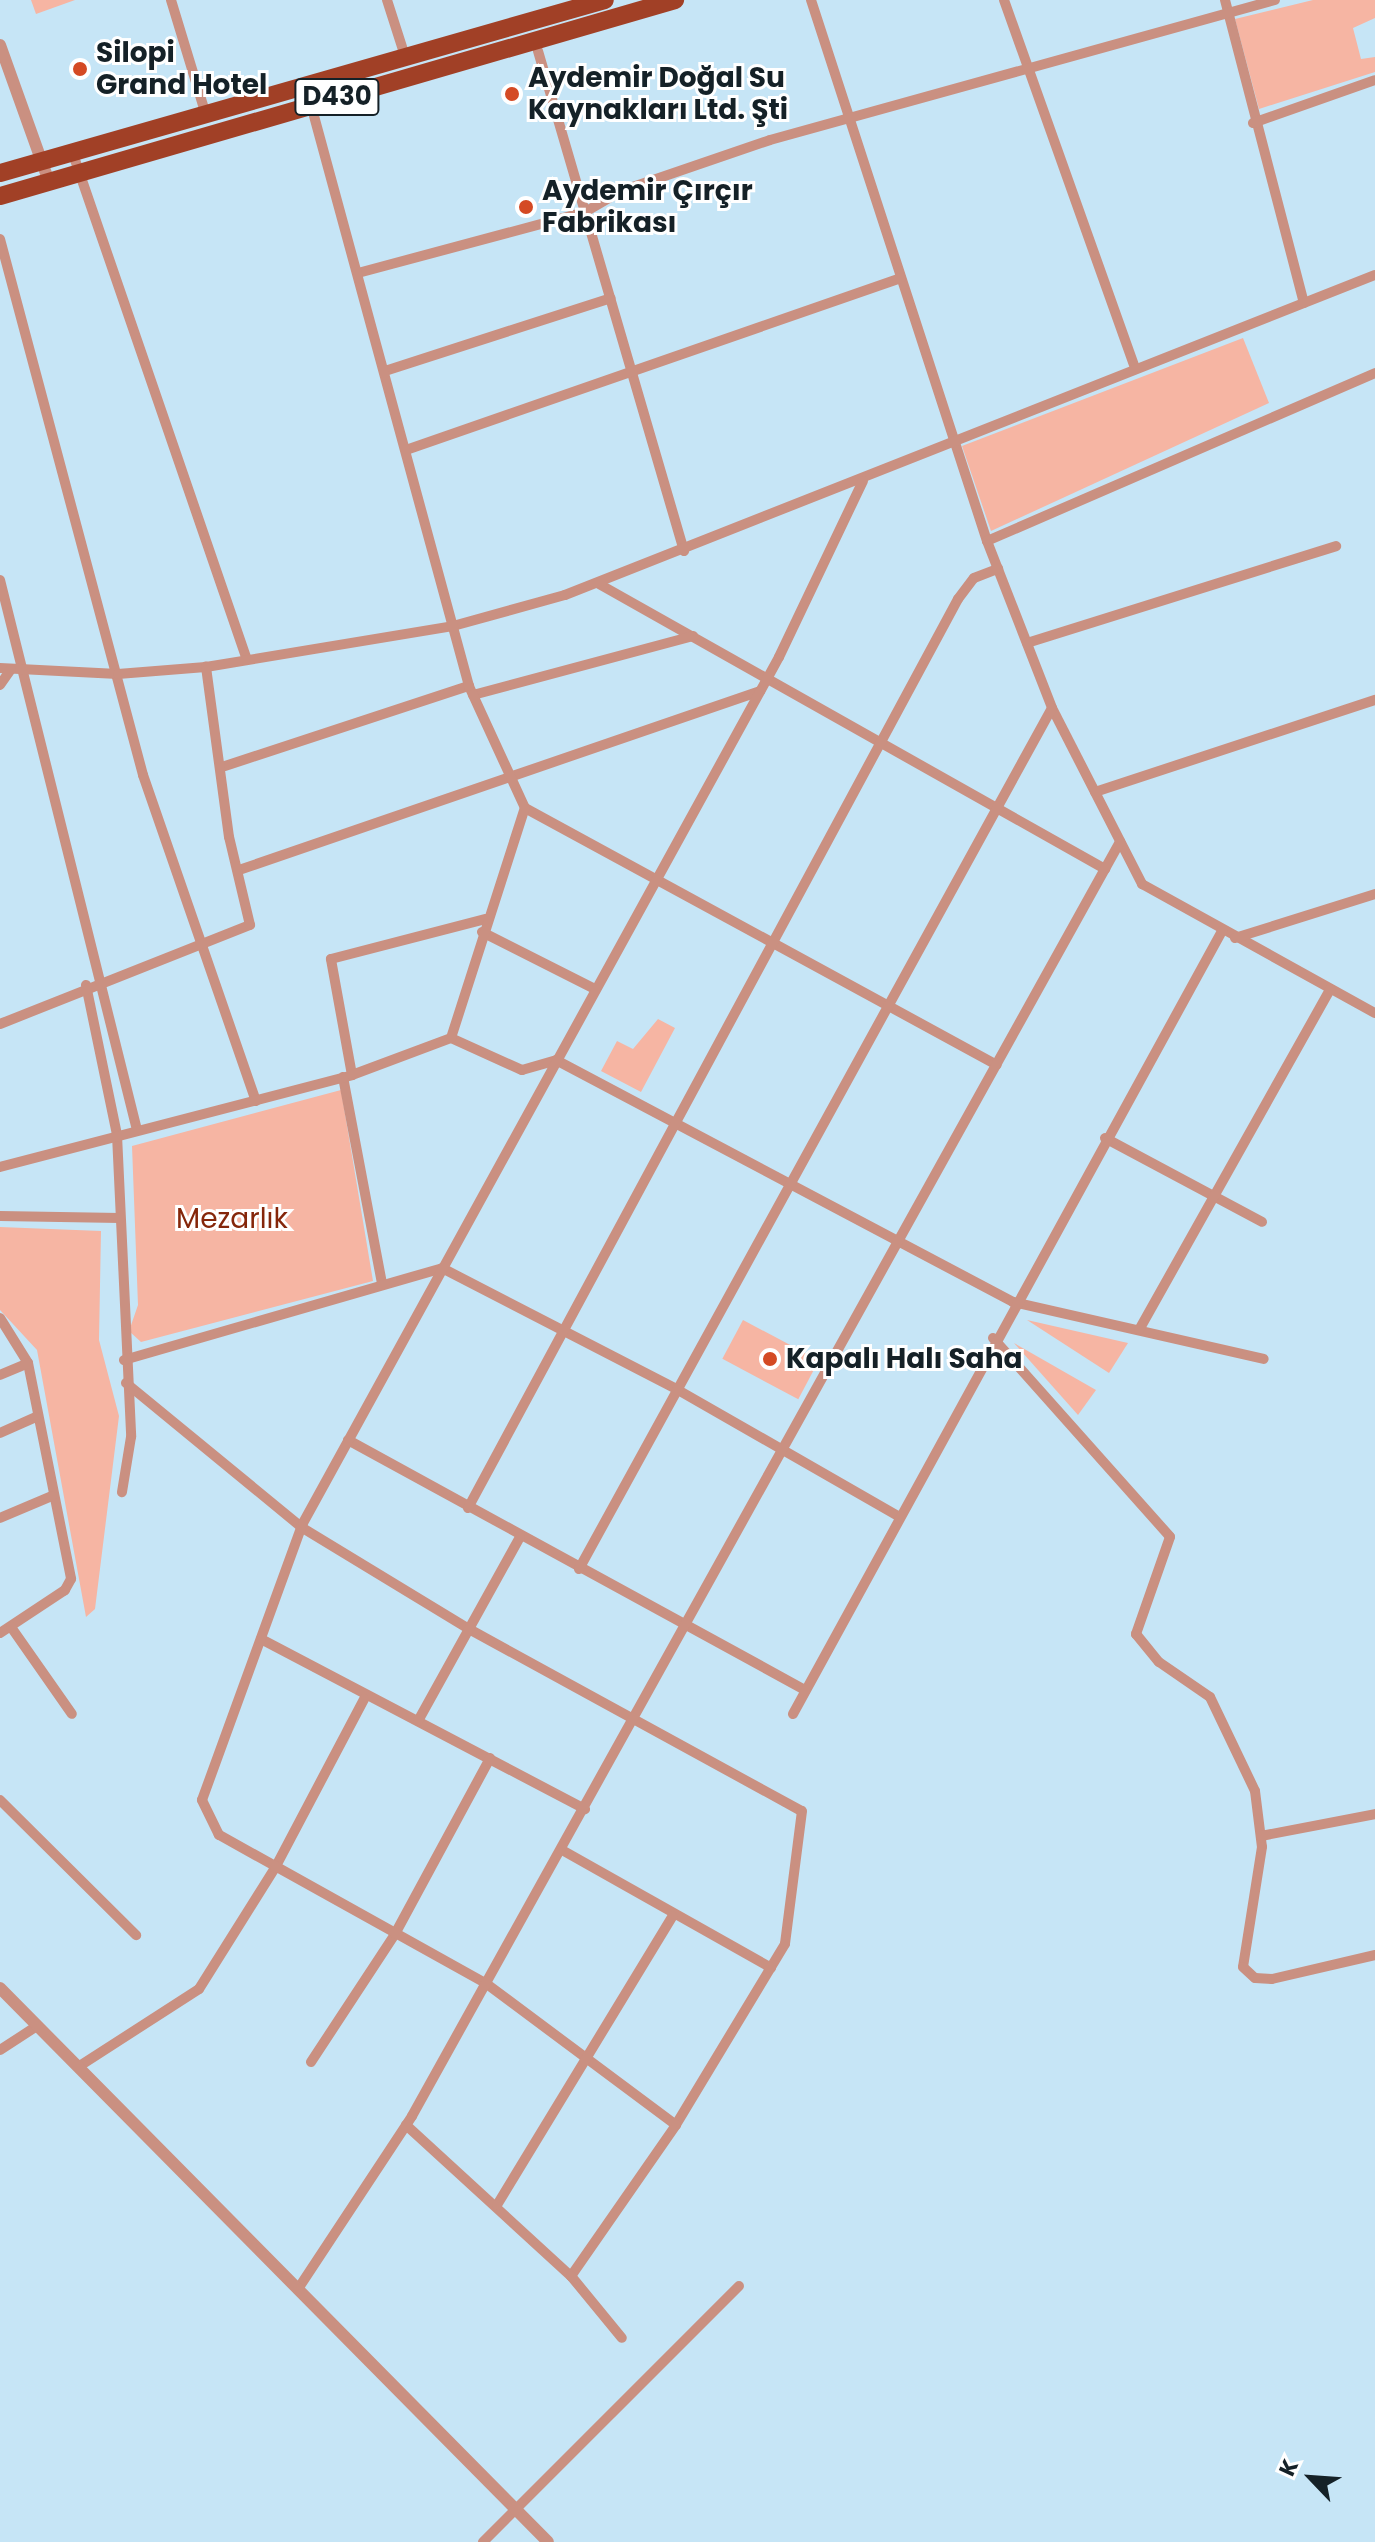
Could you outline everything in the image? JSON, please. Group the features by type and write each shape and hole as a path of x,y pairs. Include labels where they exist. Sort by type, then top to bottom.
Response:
{"highway":[{"name":"D430","path":"0,173 605,0"},
{"name":"D430","path":"0,196 675,0"}],"street":[{"path":"171,0 206,115"},
{"path":"387,0 405,56"},
{"path":"811,0 987,541 1052,708 1142,884 1375,1013"},
{"path":"1004,0 1135,368"},
{"path":"358,273 585,212 621,191 849,119 1027,69 1226,5 1275,0"},
{"path":"1226,5 1253,123 1304,303"},
{"path":"0,45 49,182"},
{"path":"538,51 684,551"},
{"path":"1253,123 1375,80"},
{"path":"311,105 471,691 525,808 997,1065"},
{"path":"73,154 246,657"},
{"path":"0,239 143,775 256,1101"},
{"path":"11,669 118,674 206,667 246,657 453,626 599,584 863,481 952,439 1375,275"},
{"path":"406,450 633,376 901,278"},
{"path":"385,371 611,298"},
{"path":"987,541 1375,373"},
{"path":"676,2125 487,1984 219,1835 202,1800 301,1527 767,679 863,481"},
{"path":"1027,643 1336,546"},
{"path":"468,1508 679,1121 879,740 958,599 974,578 998,569"},
{"path":"0,580 11,669 101,978 137,1130"},
{"path":"599,584 1105,869"},
{"path":"225,766 471,691 693,636"},
{"path":"0,1024 101,978 204,946 250,925 242,869 229,837 225,766 206,667"},
{"path":"0,685 11,669"},
{"path":"242,869 512,781 622,735 760,691"},
{"path":"1095,792 1375,700"},
{"path":"579,1569 1052,708"},
{"path":"451,1038 486,919 525,808"},
{"path":"298,2289 406,2125 487,1984 786,1453 900,1239 1120,842"},
{"path":"1235,938 1375,894"},
{"path":"382,1284 331,959 486,919"},
{"path":"793,1714 993,1338 1222,931"},
{"path":"482,932 595,989"},
{"path":"86,985 117,1135 124,1360 131,1437 122,1492"},
{"path":"1139,1330 1330,989"},
{"path":"0,1167 347,1076 451,1038 522,1070 556,1060 679,1121 1013,1302 1264,1359"},
{"path":"1105,1138 1262,1222"},
{"path":"0,1216 120,1218"},
{"path":"124,1360 442,1268 678,1390 898,1516"},
{"path":"0,1318 28,1363 70,1585 0,1633"},
{"path":"993,1338 1170,1537 1136,1634 1159,1662 1210,1697 1255,1791 1261,1836 1243,1967 1248,1975 1272,1979 1375,1955"},
{"path":"0,1375 28,1363"},
{"path":"126,1383 301,1527 469,1629 802,1811 785,1944 676,2125 571,2276"},
{"path":"0,1433 36,1417"},
{"path":"348,1440 687,1629 805,1690"},
{"path":"0,1518 52,1496"},
{"path":"418,1721 520,1537"},
{"path":"11,1627 72,1714"},
{"path":"261,1639 585,1809"},
{"path":"78,2067 199,1989 275,1868 364,1699"},
{"path":"311,2062 395,1934 490,1758"},
{"path":"1,1803 136,1935"},
{"path":"1261,1836 1375,1814"},
{"path":"562,1850 673,1916 771,1968"},
{"path":"497,2205 673,1916"},
{"path":"0,1988 548,2542"},
{"path":"0,2050 37,2026"},
{"path":"406,2125 497,2205 571,2276 622,2338"},
{"path":"483,2542 518,2511 739,2286"}],"green space":[{"path":"31,0 75,0 36,14"},
{"path":"1313,0 1375,0 1375,18 1353,28 1361,59 1375,57 1375,72 1259,109 1235,19"},
{"path":"1243,338 1269,403 991,531 962,446"},
{"path":"658,1019 675,1028 641,1092 601,1071 617,1041 633,1049"},
{"name":"Mezarlık","path":"341,1090 373,1281 141,1342 129,1331 138,1305 132,1146"},
{"path":"0,1227 101,1231 99,1340 119,1416 95,1609 86,1617 37,1350 0,1310"},
{"name":"Kapalı Halı Saha","path":"743,1320 819,1360 798,1399 722,1359"},
{"path":"1027,1320 1128,1343 1109,1373"},
{"path":"1014,1343 1096,1390 1078,1415"}],"place":[{"name":"Silopi Grand Hotel","path":"80,69"},
{"name":"Aydemir Doğal Su Kaynakları Ltd. Şti","path":"512,94"},
{"name":"Aydemir Çırçır Fabrikası","path":"526,207"},
{"name":"Kapalı Halı Saha","path":"770,1359"}]}
